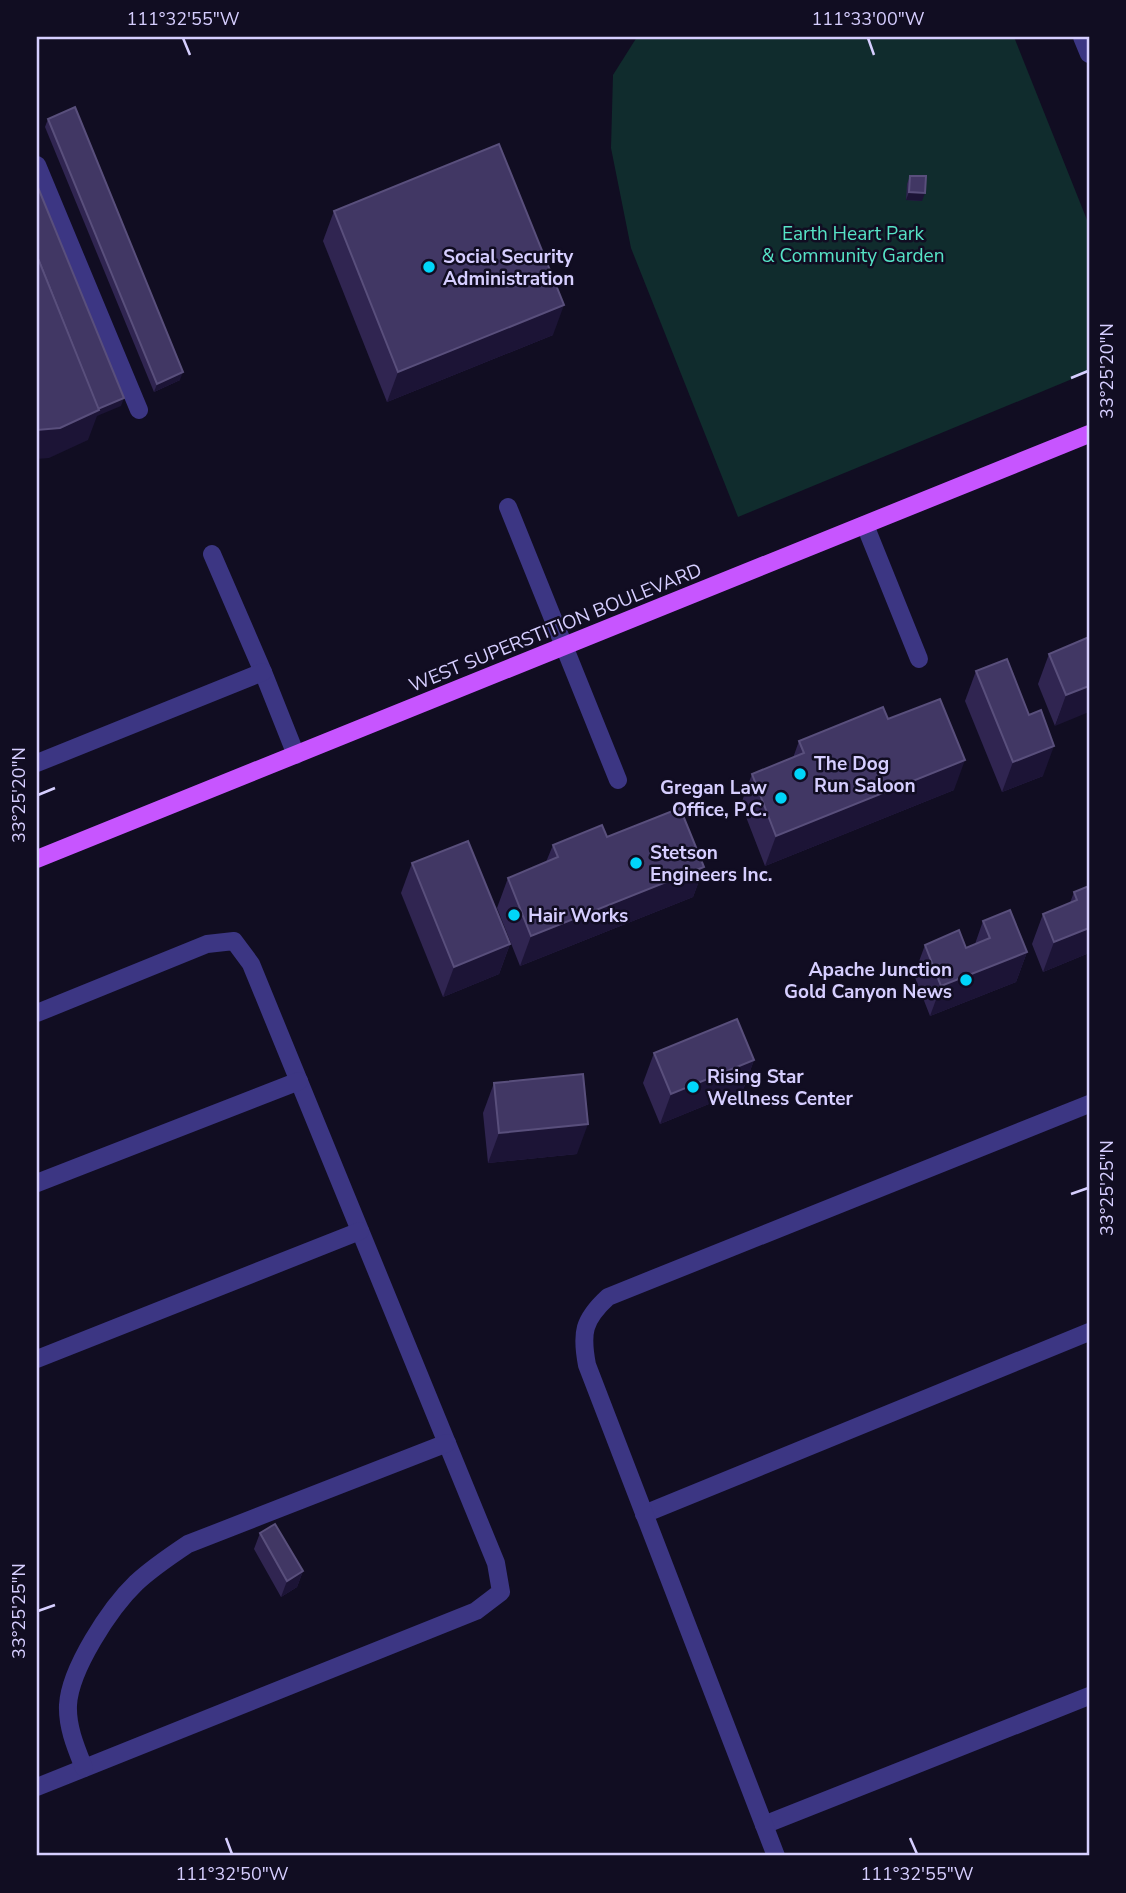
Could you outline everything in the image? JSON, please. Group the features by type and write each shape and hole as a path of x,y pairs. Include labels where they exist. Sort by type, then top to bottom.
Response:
{"main road":[{"name":"WEST SUPERSTITION BOULEVARD","path":"37,859 1089,434"}],"street":[{"path":"1082,37 1089,54"},
{"path":"37,165 139,410"},
{"path":"508,507 618,780"},
{"path":"865,524 919,659"},
{"path":"212,554 296,755"},
{"path":"37,763 263,672"},
{"path":"37,1013 207,944 234,940 251,964 299,1081 496,1563 501,1592 476,1611 37,1787"},
{"path":"37,1184 299,1081"},
{"path":"776,1856 587,1365 583,1343 586,1326 595,1309 608,1297 1089,1104"},
{"path":"37,1359 360,1231"},
{"path":"644,1514 1089,1332"},
{"path":"84,1768 72,1737 69,1716 68,1706 73,1681 86,1651 133,1585 188,1544 447,1443"},
{"path":"764,1825 1089,1696"}],"green space":[{"name":"Earth Heart Park & Community Garden","path":"637,37 1014,37 1089,225 1089,372 738,517 631,248 611,148 613,75"}],"building":[{"path":"75,107 183,372 157,384 48,119"},
{"name":"Social Security Administration","path":"499,144 564,305 398,372 334,211"},
{"path":"910,176 926,176 925,193 909,192"},
{"path":"37,185 124,398 98,409 37,256"},
{"path":"37,256 99,410 60,428 37,430"},
{"path":"1089,637 1089,686 1066,695 1049,654"},
{"path":"1007,659 1029,715 1041,710 1054,746 1013,762 976,671"},
{"path":"940,699 965,760 776,836 752,774 804,753 799,741 883,707 888,719"},
{"path":"680,808 704,867 531,936 508,878 558,857 553,845 602,825 607,837"},
{"path":"468,841 510,944 454,967 412,863"},
{"path":"1089,886 1089,928 1054,942 1043,914 1077,900 1074,892"},
{"path":"1010,910 1027,952 941,986 925,945 959,930 966,948 990,938 983,921"},
{"path":"737,1019 754,1060 671,1094 654,1053"},
{"path":"583,1074 588,1124 499,1133 494,1083"},
{"path":"275,1524 303,1571 287,1581 260,1533"}],"place":[{"name":"Social Security Administration","path":"429,267"},
{"name":"The Dog Run Saloon","path":"800,774"},
{"name":"Gregan Law Office, P.C.","path":"781,798"},
{"name":"Stetson Engineers Inc.","path":"636,863"},
{"name":"Hair Works","path":"514,915"},
{"name":"Apache Junction Gold Canyon News","path":"966,980"},
{"name":"Rising Star Wellness Center","path":"693,1087"}]}
